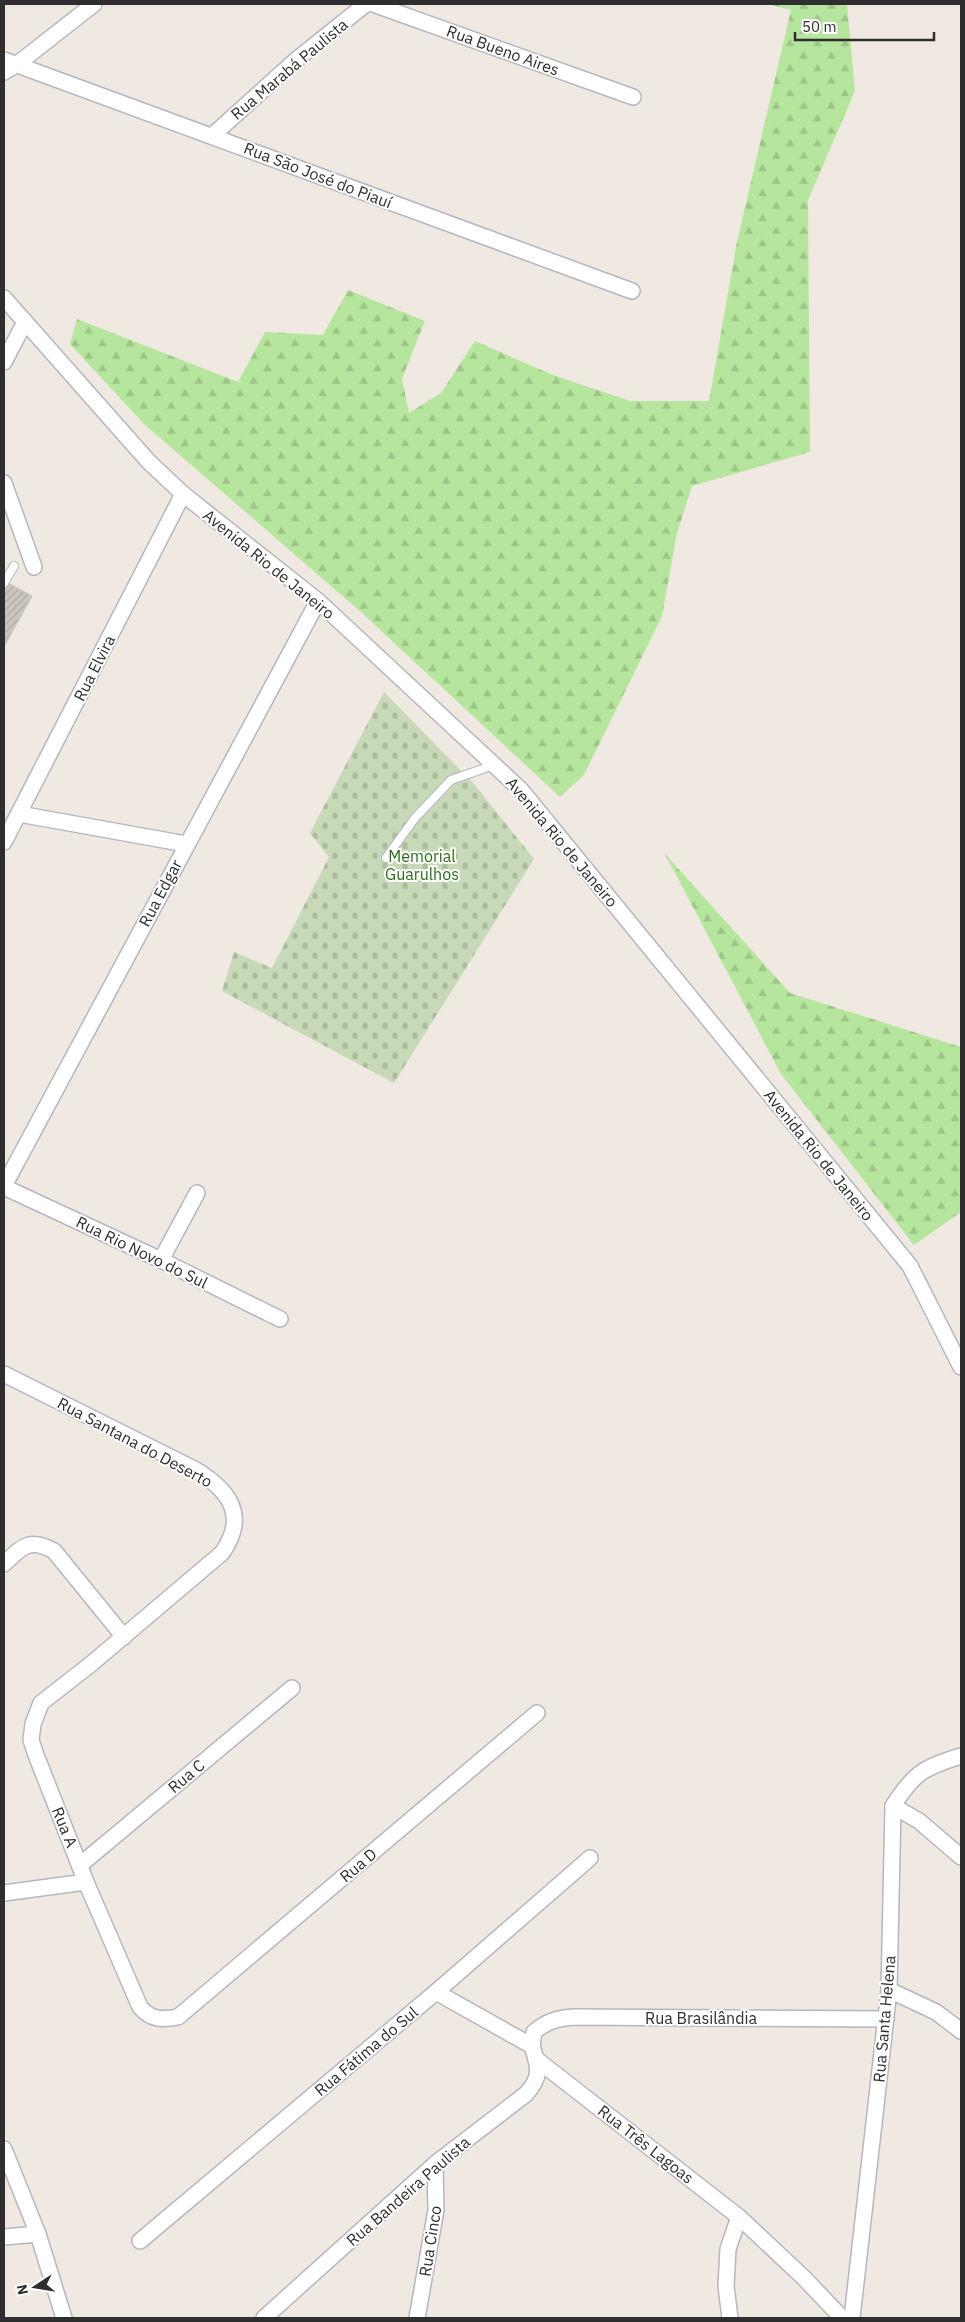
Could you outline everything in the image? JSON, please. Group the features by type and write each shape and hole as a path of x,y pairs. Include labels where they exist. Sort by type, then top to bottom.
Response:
{"street":[{"path":"8,66 94,4"},
{"name":"Rua Marabá Paulista","path":"213,136 296,60 366,4"},
{"name":"Rua Bueno Aires","path":"373,4 633,97"},
{"name":"Rua São José do Piauí","path":"8,66 213,136 632,291"},
{"name":"Avenida Rio de Janeiro","path":"4,298 148,461 183,494 318,601 521,790 910,1266 961,1367"},
{"path":"4,362 25,322"},
{"path":"4,483 34,567"},
{"name":"Rua Elvira","path":"4,842 183,494"},
{"name":"Rua Edgar","path":"4,1186 318,601"},
{"path":"19,814 186,844"},
{"name":"Rua Rio Novo do Sul","path":"4,1186 280,1319"},
{"path":"161,1260 197,1194"},
{"name":"Rua Santana do Deserto","path":"4,1374 196,1470 215,1482 227,1495 234,1514 233,1529 231,1540 222,1553 124,1637"},
{"path":"4,1564 22,1548 30,1544 42,1544 54,1550 124,1637"},
{"name":"Rua A","path":"124,1637 41,1703 33,1724 32,1740 36,1755 86,1882 140,2007 153,2018 164,2020 178,2017"},
{"name":"Rua C","path":"80,1865 292,1688"},
{"name":"Rua D","path":"178,2017 537,1713"},
{"path":"961,1756 919,1772 907,1784 893,1806 919,1821 961,1857"},
{"name":"Rua Santa Helena","path":"852,2318 889,1990 893,1806"},
{"name":"Rua Fátima do Sul","path":"140,2241 436,1992 590,1858"},
{"path":"4,1893 86,1882"},
{"path":"889,1990 936,2012 961,2031"},
{"name":"Rua Três Lagoas","path":"436,1992 534,2052 739,2217 804,2278 842,2318"},
{"name":"Rua Brasilândia","path":"534,2052 534,2032 544,2024 559,2018 886,2019"},
{"name":"Rua Bandeira Paulista","path":"264,2318 435,2164 526,2094 535,2084 539,2072 534,2052"},
{"path":"4,2149 38,2234 64,2318"},
{"name":"Rua Cinco","path":"417,2318 436,2210 435,2164"},
{"path":"730,2318 726,2286 728,2249 739,2217"},
{"path":"4,2237 38,2234"}],"lane":[{"path":"4,583 14,566"},
{"path":"386,858 415,818 451,780 494,765"}],"green space":[{"path":"768,4 847,4 855,91 808,200 810,452 692,486 677,533 662,616 584,775 560,797 362,613 144,424 70,344 77,319 238,382 265,332 323,335 348,290 425,321 402,379 409,413 441,393 475,341 553,375 630,401 709,401 737,242 791,10"},
{"name":"Memorial Guarulhos","path":"384,692 474,784 534,859 394,1083 222,991 234,952 272,968 329,857 310,833"},
{"path":"665,854 790,993 961,1047 961,1212 914,1245 781,1074"}],"building":[{"path":"10,584 32,596 4,647 4,589"}]}
